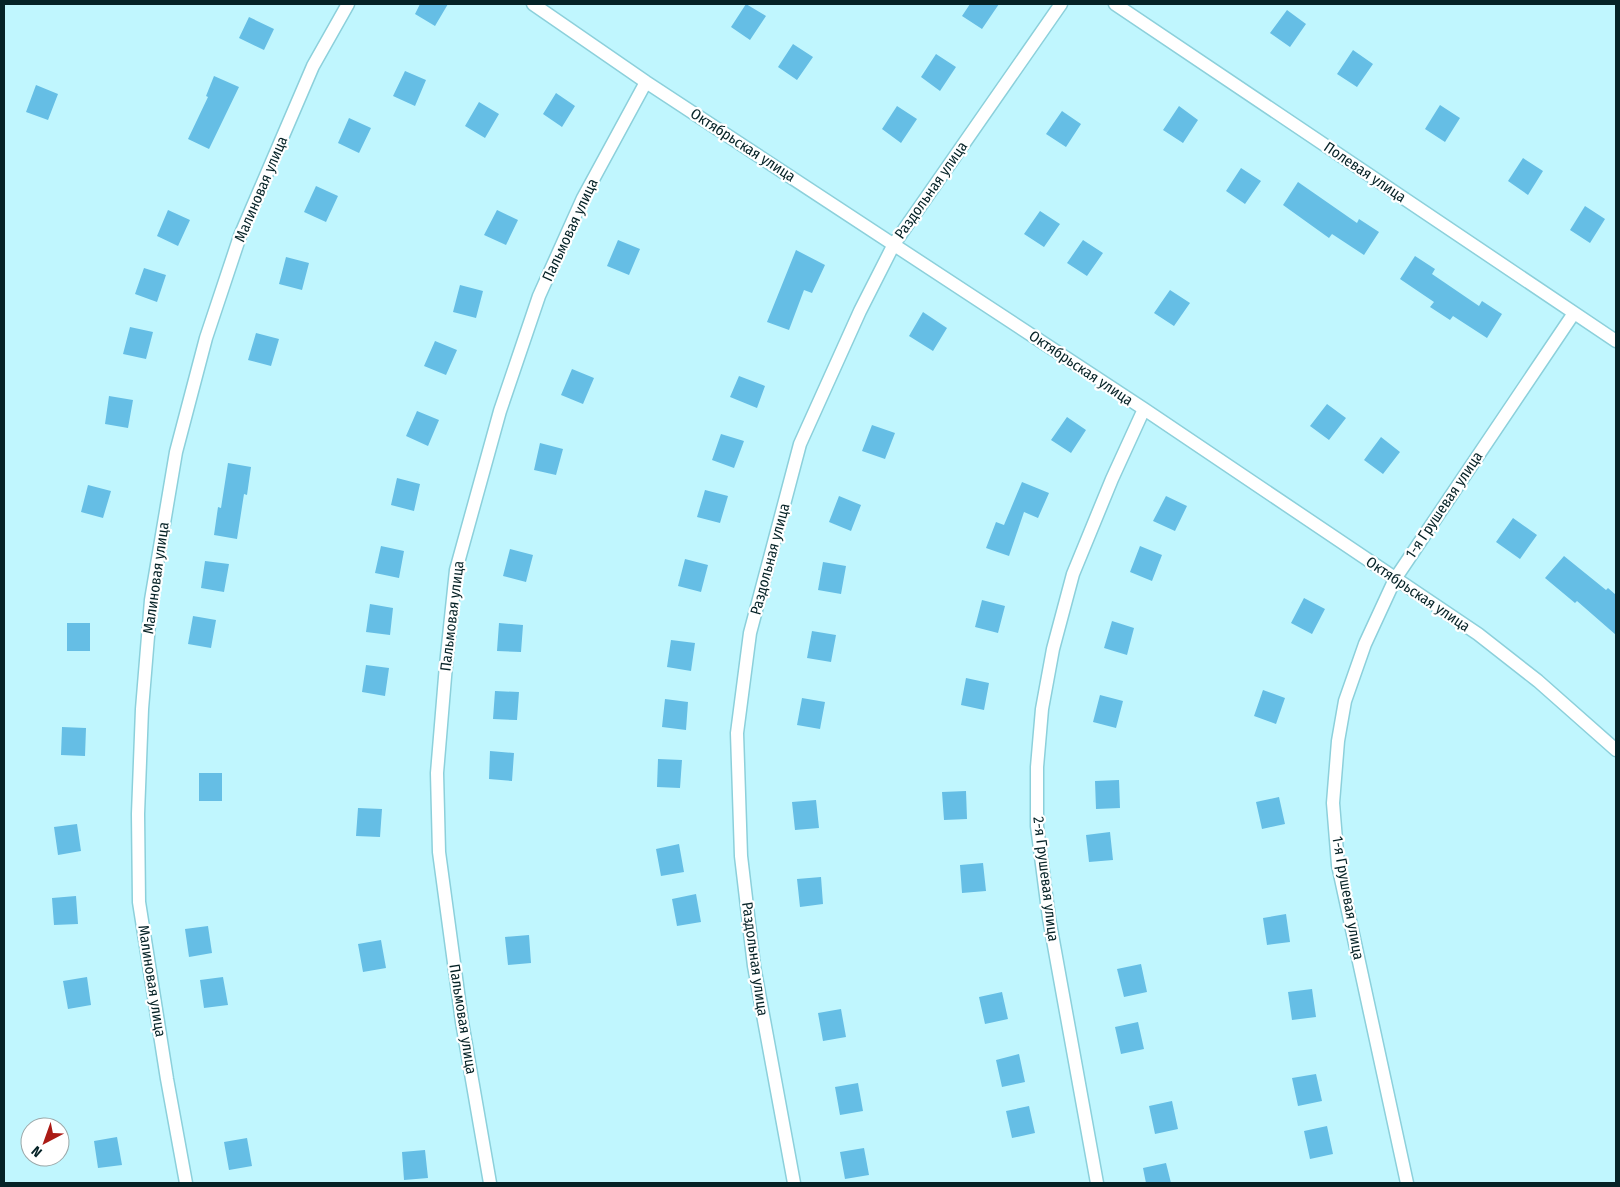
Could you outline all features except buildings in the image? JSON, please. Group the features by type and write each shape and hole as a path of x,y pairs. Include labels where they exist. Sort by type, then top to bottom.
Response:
{"street":[{"name":"Малиновая улица","path":"186,1183 139,902 138,814 142,709 151,600 176,452 206,338 244,227 312,66 348,4"},
{"name":"Октябрьская улица","path":"533,4 646,82 1144,409 1478,634 1538,681 1616,750"},
{"name":"Раздольная улица","path":"794,1183 754,966 741,856 737,733 750,633 800,444 860,311 894,244 1061,4"},
{"name":"Полевая улица","path":"1115,4 1616,341"},
{"name":"Пальмовая улица","path":"490,1183 462,1022 439,852 437,772 456,570 500,411 539,296 582,198 646,82"},
{"name":"1-я Грушевая улица","path":"1407,1183 1338,865 1332,803 1338,741 1345,701 1365,644 1395,579 1574,313"},
{"name":"2-я Грушевая улица","path":"1097,1183 1049,918 1037,826 1037,767 1042,709 1052,650 1073,574 1112,479 1144,409"}]}
